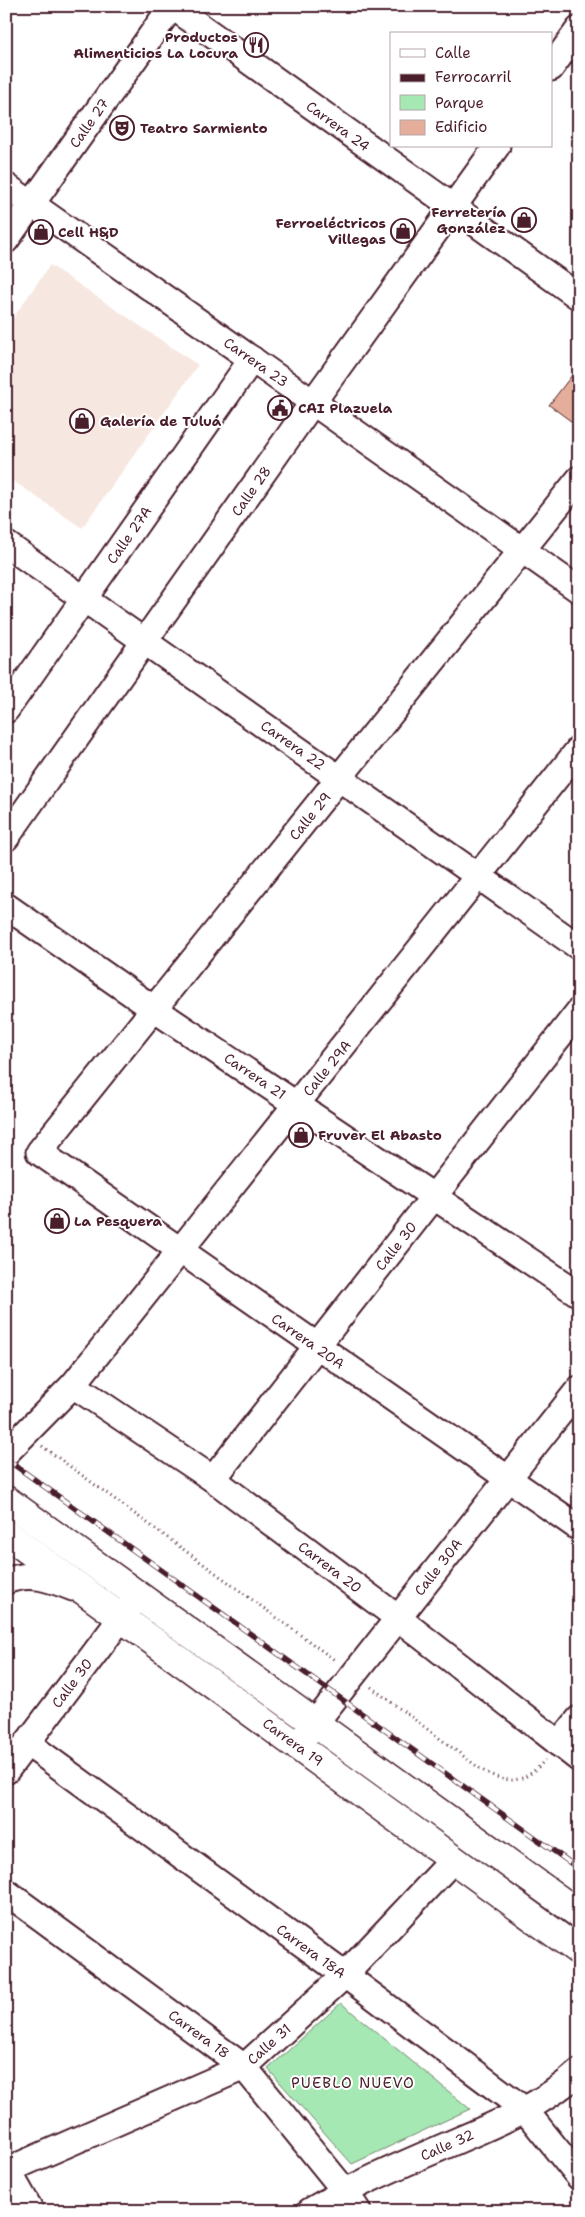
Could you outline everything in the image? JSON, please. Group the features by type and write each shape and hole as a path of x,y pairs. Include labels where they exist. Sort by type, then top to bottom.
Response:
{"main road":[{"name":"Carrera 19","path":"6,1500 579,1914"},
{"name":"Carrera 19","path":"6,1534 579,1951"}],"street":[{"name":"Calle 27","path":"6,240 172,6"},
{"name":"Carrera 24","path":"172,6 579,298"},
{"path":"552,67 579,29"},
{"name":"Calle 28","path":"6,838 313,402 454,210 496,148"},
{"name":"Carrera 23","path":"6,186 579,590"},
{"name":"Calle 27A","path":"6,710 252,359"},
{"name":"Calle 29","path":"39,1152 579,479"},
{"name":"Carrera 22","path":"6,544 579,948"},
{"name":"Calle 29A","path":"6,1453 73,1385 181,1252 579,749"},
{"name":"Carrera 21","path":"6,906 579,1294"},
{"name":"Calle 30","path":"213,1480 579,1011"},
{"name":"Carrera 20A","path":"39,1152 579,1528"},
{"name":"Carrera 20","path":"73,1385 213,1480 398,1618 579,1759"},
{"name":"Calle 30A","path":"297,1746 314,1722 579,1389"},
{"path":"6,1581 14,1578 40,1577 88,1594"},
{"name":"Calle 30","path":"6,1771 138,1595"},
{"path":"559,1744 579,1719"},
{"name":"Carrera 18A","path":"27,1743 345,1975 525,2110 579,2177"},
{"name":"Calle 31","path":"7,2169 244,2067 345,1975 453,1860"},
{"name":"Carrera 18","path":"6,1892 244,2067 344,2190 358,2211"},
{"name":"Calle 32","path":"310,2211 344,2190 525,2110 548,2096 579,2072"},
{"path":"7,2169 31,2211"}],"path":[{"path":"36,1442 482,1770 511,1782 530,1774 559,1744"}],"shaded area":[{"name":"Galería de Tuluá","path":"50,265 198,365 82,528 6,476 6,328"}],"green space":[{"path":"341,2003 470,2109 352,2164 268,2069"}],"building":[{"path":"579,366 579,427 549,405"}],"railway":[{"path":"6,1459 579,1869"}],"place":[{"name":"Productos Alimenticios La Locura","path":"256,45"},
{"name":"Teatro Sarmiento","path":"122,128"},
{"name":"Ferretería González","path":"524,220"},
{"name":"Ferroeléctricos Villegas","path":"403,231"},
{"name":"Cell H&D","path":"41,232"},
{"name":"CAI Plazuela","path":"280,408"},
{"name":"Galería de Tuluá","path":"82,421"},
{"name":"Fruver El Abasto","path":"301,1135"},
{"name":"La Pesquera","path":"57,1221"}],"district":[{"name":"PUEBLO NUEVO","path":"353,2083"}]}
